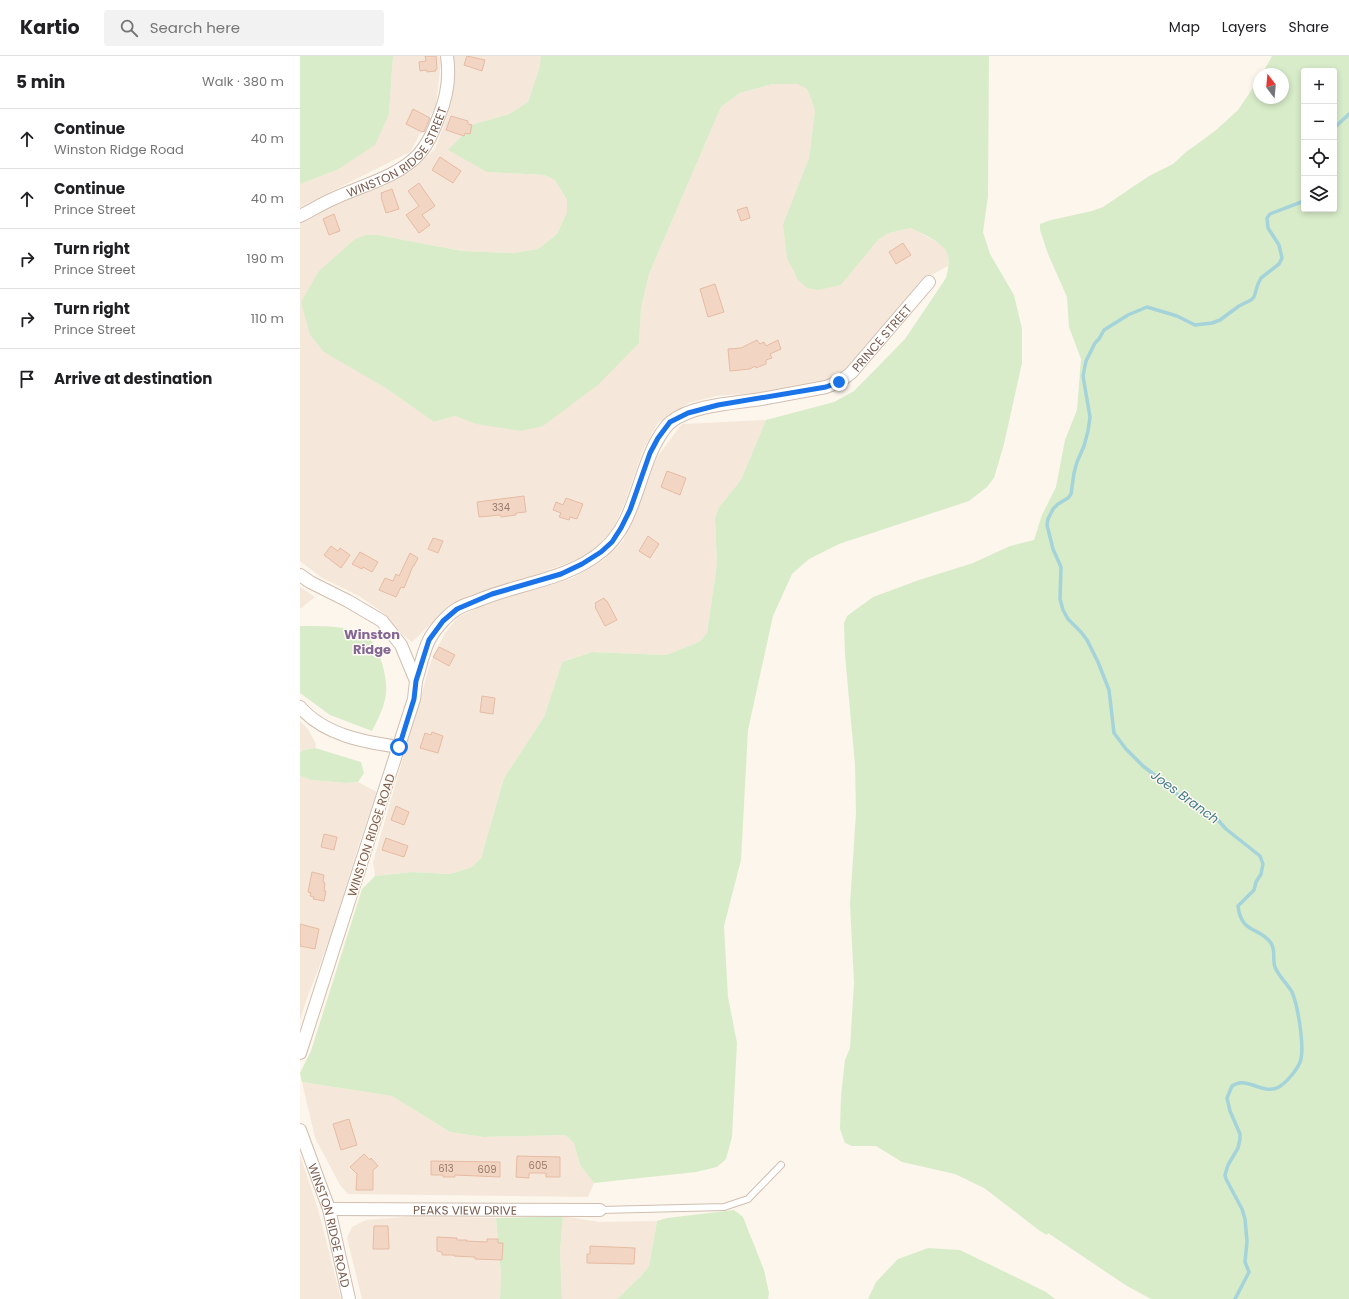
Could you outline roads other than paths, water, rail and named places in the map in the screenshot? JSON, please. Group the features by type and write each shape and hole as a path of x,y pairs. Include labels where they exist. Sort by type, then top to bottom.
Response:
{"street":[{"name":"WINSTON RIDGE STREET","path":"300,216 334,198 368,185 403,168 419,154 432,134 445,103 449,68 447,56"},
{"name":"PRINCE STREET","path":"416,681 429,640 443,621 457,609 492,594 561,574 582,564 601,552 612,542 630,510 650,453 658,438 670,422 688,413 718,405 826,387 839,382 855,368 929,282"},
{"path":"300,575 310,582 382,621 401,646 416,681"},
{"name":"WINSTON RIDGE ROAD","path":"300,1053 414,699 416,681"},
{"path":"300,707 306,714 330,730 369,743 399,747"},
{"name":"WINSTON RIDGE ROAD","path":"300,1130 330,1209 350,1299"},
{"name":"PEAKS VIEW DRIVE","path":"330,1209 600,1210"}],"lane":[{"path":"600,1210 724,1207 748,1199 780,1165"}],"waterway":[{"name":"Joes Branch","path":"1337,125 1349,114"},
{"name":"Joes Branch","path":"1235,1299 1249,1272 1245,1262 1247,1241 1245,1219 1242,1209 1225,1175 1228,1165 1238,1148 1240,1139 1240,1134 1230,1111 1227,1098 1232,1086 1239,1083 1248,1083 1265,1089 1274,1089 1279,1087 1289,1078 1300,1063 1302,1052 1300,1025 1294,998 1292,992 1275,967 1274,952 1271,943 1262,934 1247,926 1240,915 1238,906 1254,890 1256,882 1261,874 1263,864 1260,856 1226,829 1218,820 1179,796 1143,766 1126,749 1114,733 1109,690 1098,662 1087,640 1068,619 1063,610 1060,599 1061,567 1053,549 1047,525 1053,509 1071,494 1074,473 1084,446 1090,417 1083,376 1086,361 1095,343 1104,330 1128,315 1147,307 1177,316 1195,325 1212,323 1220,320 1239,306 1251,300 1254,297 1261,278 1279,264 1282,258 1279,245 1268,228 1267,218 1270,214 1301,202"}],"district":[{"name":"Winston Ridge","path":"372,642"}]}
